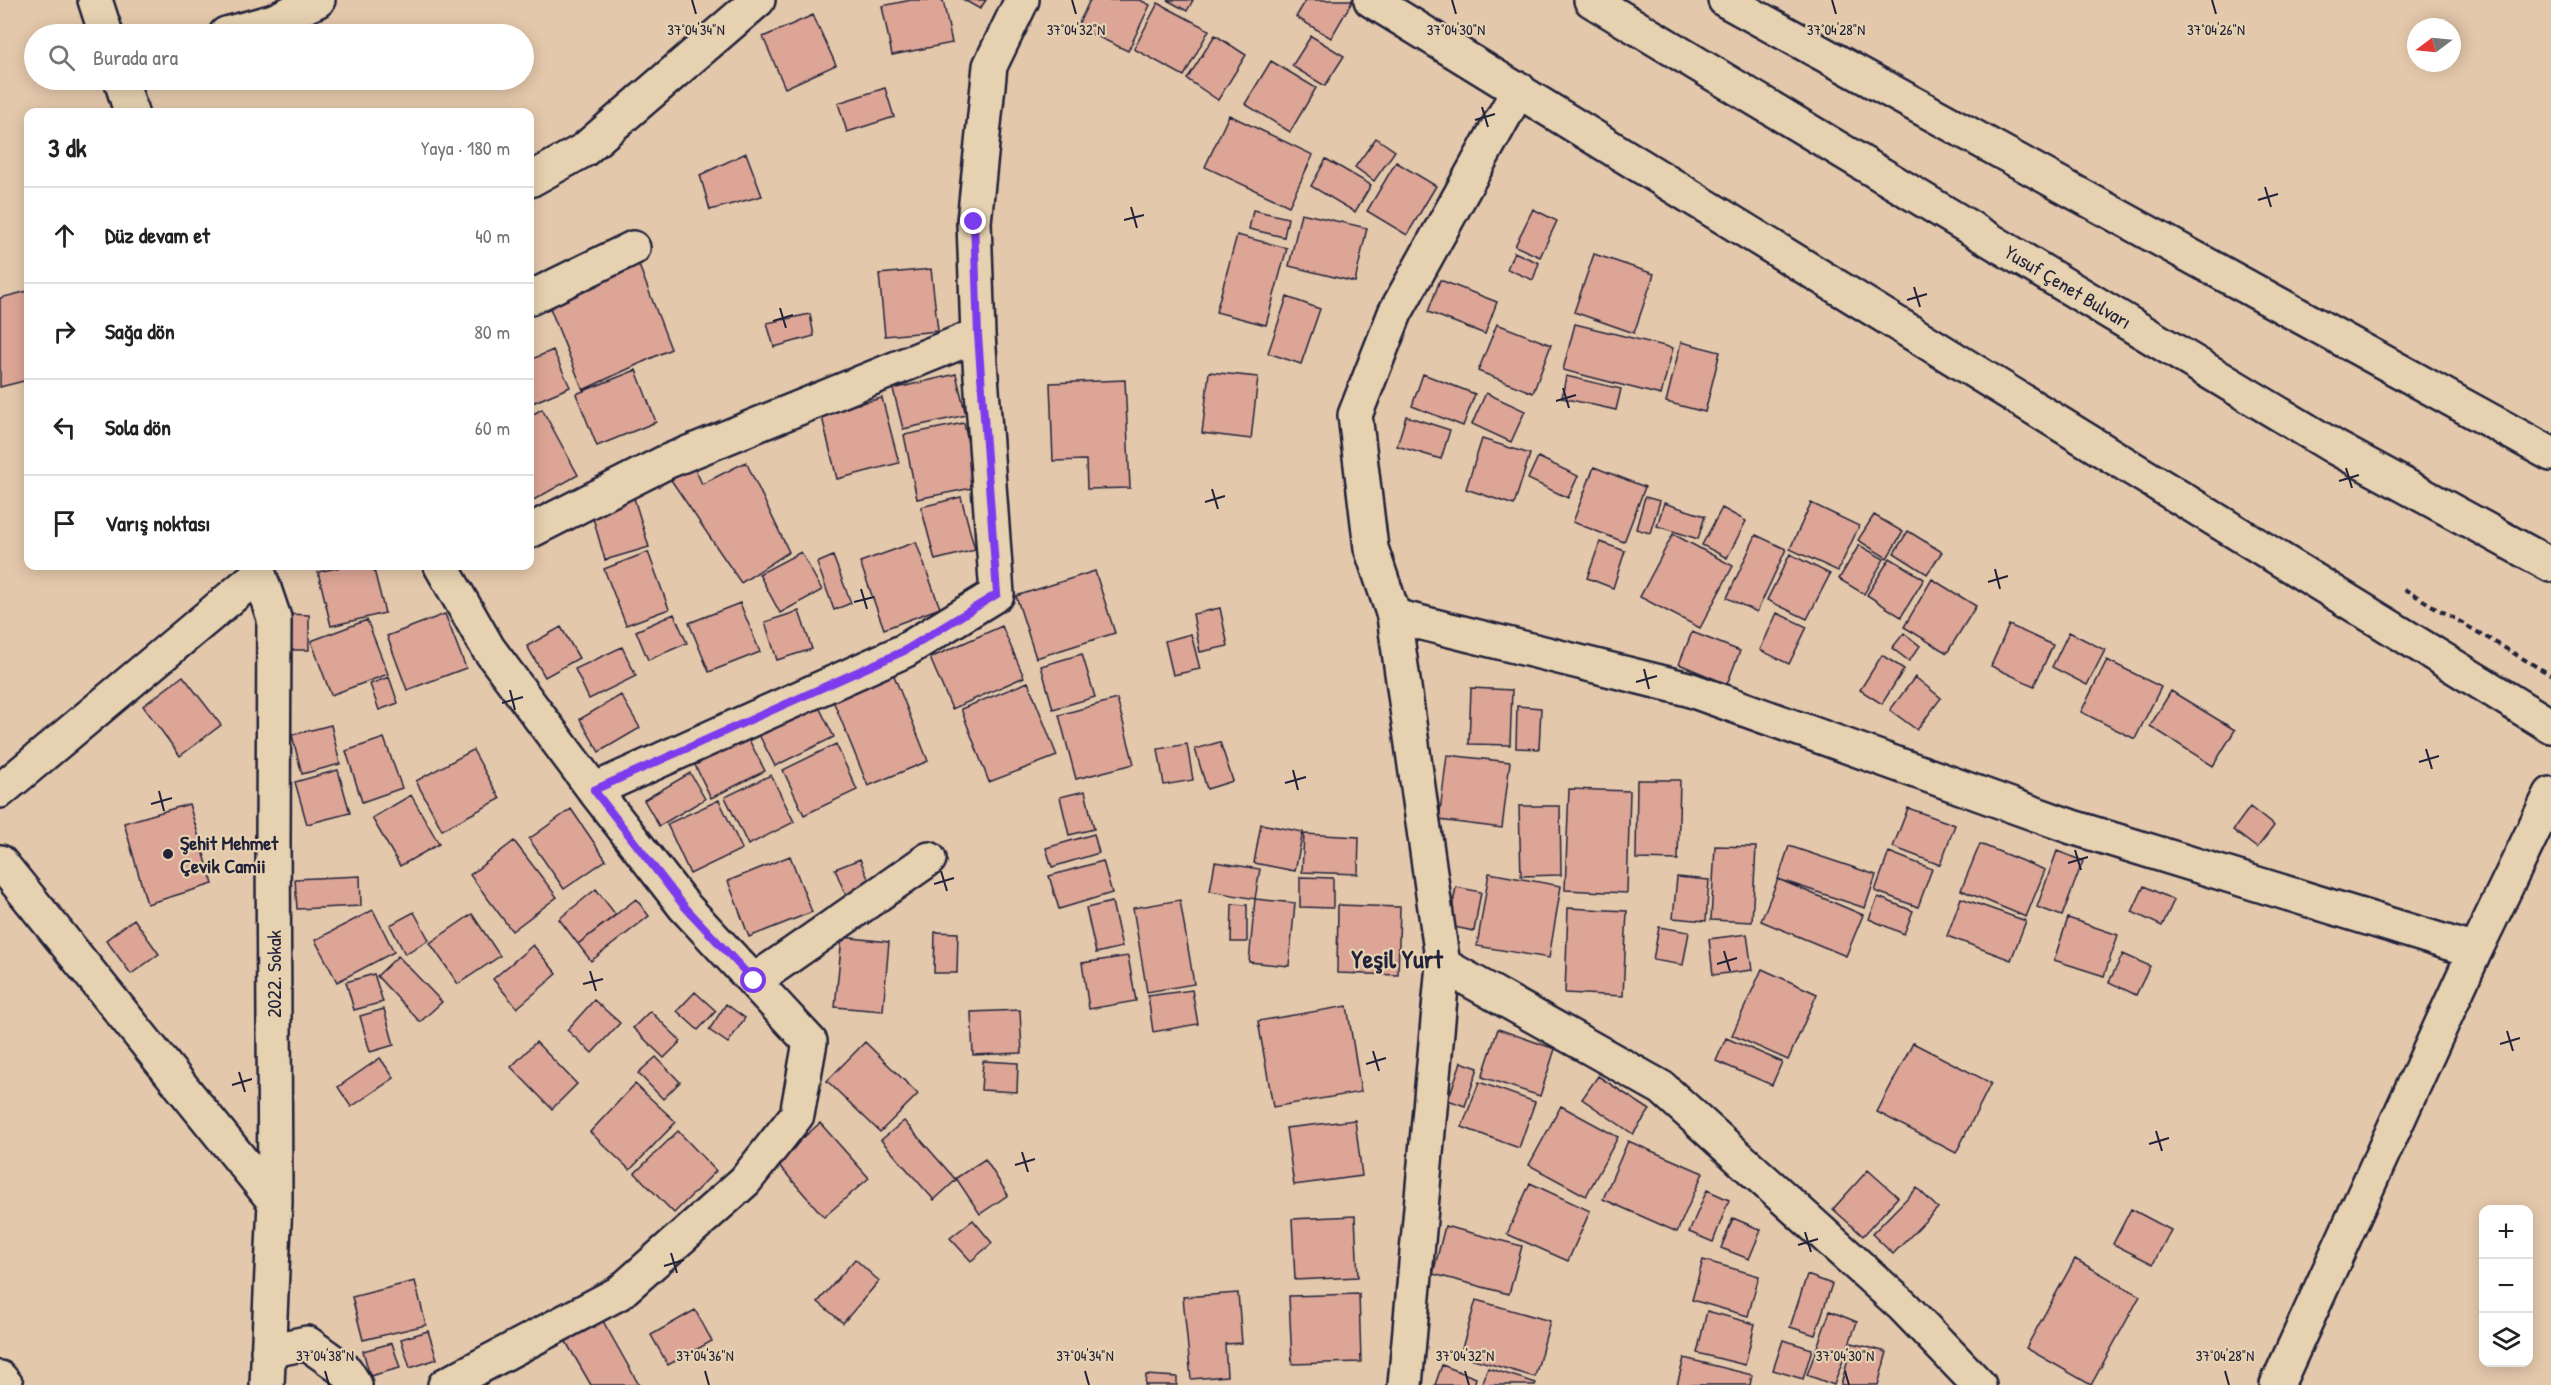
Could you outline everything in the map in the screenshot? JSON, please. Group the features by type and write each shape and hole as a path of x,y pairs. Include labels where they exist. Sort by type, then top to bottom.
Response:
{"main road":[{"path":"95,0 103,24"},
{"path":"263,24 318,0"},
{"path":"534,178 584,150 758,0"},
{"path":"594,790 904,651 997,594 978,335 974,222 990,66 1022,0"},
{"path":"1371,0 2551,726"},
{"name":"Yusuf Çenet Bulvarı","path":"1591,0 2336,448 2551,565"},
{"path":"1725,0 2551,454"},
{"path":"1406,1385 1443,965 1394,616 1371,548 1355,416 1395,313 1519,89"},
{"path":"124,90 130,108"},
{"path":"534,296 633,248"},
{"path":"534,529 666,462 978,335"},
{"path":"0,791 259,570"},
{"name":"2022. Sokak","path":"259,570 274,618 275,1202 267,1385"},
{"path":"445,1385 619,1293 744,1181 797,1115 810,1042 684,906 594,790 489,648 451,570"},
{"path":"1394,616 1688,689 2072,827 2475,951"},
{"path":"2277,1385 2475,951 2551,794"},
{"path":"754,981 929,859"},
{"path":"0,862 275,1202"},
{"path":"1443,965 1662,1088 1904,1306 1979,1385"},
{"path":"268,1351 307,1343 346,1371 355,1385"},
{"path":"0,1378 6,1385"}],"building":[{"path":"911,0 943,0 952,43 892,55 882,6"},
{"path":"964,0 986,0 980,9"},
{"path":"1090,0 1140,0 1150,5 1128,51 1077,27"},
{"path":"1167,0 1193,0 1187,11"},
{"path":"1306,0 1353,0 1331,38 1296,17"},
{"path":"1158,3 1209,30 1184,76 1134,49"},
{"path":"813,15 836,65 785,88 763,37"},
{"path":"1215,35 1246,55 1218,100 1187,79"},
{"path":"1311,36 1344,56 1325,86 1292,66"},
{"path":"1271,61 1316,88 1290,132 1245,104"},
{"path":"885,88 894,117 847,132 838,103"},
{"path":"1229,115 1313,155 1289,206 1205,167"},
{"path":"1376,138 1395,151 1374,181 1355,167"},
{"path":"746,153 762,196 710,210 700,175"},
{"path":"1326,159 1371,185 1355,212 1311,186"},
{"path":"1396,162 1436,186 1407,235 1367,211"},
{"path":"1533,209 1557,221 1540,257 1515,246"},
{"path":"1253,210 1288,218 1284,237 1249,229"},
{"path":"1301,213 1367,228 1355,282 1289,266"},
{"path":"1237,235 1287,248 1266,325 1216,312"},
{"path":"1514,252 1539,263 1533,280 1507,269"},
{"path":"1594,254 1654,274 1634,333 1574,312"},
{"path":"637,260 671,349 583,390 548,303"},
{"path":"931,269 938,331 885,336 879,274"},
{"path":"1440,280 1497,302 1485,334 1428,312"},
{"path":"24,292 24,381 0,387 0,298"},
{"path":"1287,297 1320,309 1301,364 1268,353"},
{"path":"810,314 814,336 774,347 767,323"},
{"path":"1497,324 1551,345 1533,393 1478,371"},
{"path":"1575,324 1673,348 1661,395 1563,370"},
{"path":"1681,342 1720,352 1705,412 1666,402"},
{"path":"553,350 570,387 534,402 534,358"},
{"path":"636,370 656,422 597,446 576,394"},
{"path":"1209,372 1258,377 1251,439 1202,433"},
{"path":"956,374 966,415 903,429 893,389"},
{"path":"1423,374 1475,394 1463,426 1412,406"},
{"path":"1566,376 1621,389 1616,410 1562,398"},
{"path":"1125,380 1130,488 1087,489 1086,460 1053,461 1050,383"},
{"path":"1486,393 1525,411 1511,442 1472,424"},
{"path":"882,398 899,463 837,479 821,413"},
{"path":"542,409 578,475 534,500 534,414"},
{"path":"1406,416 1450,430 1441,459 1397,446"},
{"path":"964,423 977,487 917,499 904,435"},
{"path":"1482,439 1530,454 1514,505 1466,489"},
{"path":"1538,457 1578,476 1568,498 1528,479"},
{"path":"746,462 789,552 741,583 669,477 693,464 702,484"},
{"path":"1594,467 1645,487 1624,542 1573,522"},
{"path":"961,497 975,550 935,560 921,507"},
{"path":"1645,497 1660,501 1650,533 1636,529"},
{"path":"634,498 649,547 605,560 591,511"},
{"path":"1664,503 1705,516 1698,539 1657,526"},
{"path":"1811,503 1859,526 1838,571 1790,549"},
{"path":"1722,508 1746,521 1727,558 1702,545"},
{"path":"1874,515 1903,532 1887,558 1858,540"},
{"path":"1908,531 1942,552 1927,574 1894,553"},
{"path":"1673,534 1733,566 1700,628 1640,597"},
{"path":"1756,535 1786,549 1757,612 1727,598"},
{"path":"916,542 940,608 884,629 860,562"},
{"path":"1600,542 1625,551 1613,588 1587,578"},
{"path":"1859,545 1884,559 1864,594 1839,579"},
{"path":"648,552 669,609 626,625 604,569"},
{"path":"801,552 822,590 780,613 759,574"},
{"path":"1790,554 1830,574 1807,619 1767,600"},
{"path":"833,556 851,603 834,610 817,563"},
{"path":"1890,558 1924,579 1901,617 1867,595"},
{"path":"374,570 385,613 331,626 318,572"},
{"path":"1095,571 1115,633 1036,658 1016,596"},
{"path":"1932,579 1976,606 1947,653 1904,627"},
{"path":"740,603 760,652 709,672 689,623"},
{"path":"1220,608 1228,646 1200,652 1193,614"},
{"path":"799,611 812,649 777,660 765,622"},
{"path":"1777,613 1807,627 1789,664 1760,650"},
{"path":"287,614 309,615 309,650 285,650"},
{"path":"445,614 466,668 407,690 387,636"},
{"path":"674,614 687,643 648,660 636,631"},
{"path":"367,620 388,674 331,695 311,641"},
{"path":"2009,625 2053,645 2034,686 1991,666"},
{"path":"1002,626 1024,677 952,709 930,658"},
{"path":"561,627 579,658 545,677 527,646"},
{"path":"1692,632 1740,651 1727,684 1679,664"},
{"path":"2069,632 2105,650 2087,685 2052,667"},
{"path":"1904,633 1920,646 1909,661 1892,648"},
{"path":"1191,634 1200,669 1173,675 1165,641"},
{"path":"622,647 636,676 589,699 575,669"},
{"path":"1082,654 1095,697 1053,709 1041,666"},
{"path":"1882,655 1904,669 1882,704 1860,690"},
{"path":"2107,660 2161,687 2135,739 2081,712"},
{"path":"893,673 928,761 868,786 832,698"},
{"path":"183,676 221,725 180,756 143,706"},
{"path":"389,677 398,703 379,710 370,684"},
{"path":"1915,677 1941,698 1917,730 1890,710"},
{"path":"1028,682 1057,756 989,782 961,709"},
{"path":"1471,688 1512,690 1510,745 1469,744"},
{"path":"2171,691 2235,730 2213,766 2150,726"},
{"path":"621,695 640,728 599,752 580,719"},
{"path":"1117,699 1134,764 1076,779 1059,715"},
{"path":"816,701 834,737 775,766 757,731"},
{"path":"1517,706 1541,708 1539,749 1516,748"},
{"path":"331,725 340,764 302,774 292,735"},
{"path":"384,738 402,788 362,802 346,751"},
{"path":"748,738 765,771 711,798 695,765"},
{"path":"1220,742 1233,781 1207,789 1195,749"},
{"path":"836,744 857,790 804,815 783,770"},
{"path":"1187,744 1193,780 1164,785 1158,749"},
{"path":"473,750 500,799 442,830 416,781"},
{"path":"1447,755 1510,762 1502,828 1439,820"},
{"path":"338,770 350,813 307,824 295,782"},
{"path":"690,773 705,799 659,826 644,800"},
{"path":"771,775 794,822 748,845 725,797"},
{"path":"1637,780 1680,780 1678,860 1636,859"},
{"path":"1569,789 1630,791 1627,893 1565,890"},
{"path":"1085,791 1094,829 1069,835 1060,797"},
{"path":"411,795 439,844 400,866 372,818"},
{"path":"719,800 742,849 690,874 667,824"},
{"name":"Şehit Mehmet Çevik Camii","path":"189,804 213,884 147,904 124,823"},
{"path":"1519,806 1560,806 1561,875 1521,876"},
{"path":"2250,807 2274,826 2257,848 2233,830"},
{"path":"1908,808 1955,825 1940,865 1893,847"},
{"path":"571,809 606,860 564,889 529,839"},
{"path":"1261,824 1303,832 1295,871 1254,863"},
{"path":"1094,834 1099,853 1052,867 1046,848"},
{"path":"1304,834 1359,837 1358,874 1302,872"},
{"path":"514,841 557,897 512,931 470,875"},
{"path":"1980,844 2045,870 2026,917 1961,890"},
{"path":"1715,846 1756,847 1752,922 1711,920"},
{"path":"1789,846 1876,875 1865,908 1778,879"},
{"path":"2057,851 2083,861 2062,916 2037,907"},
{"path":"1889,852 1932,869 1918,907 1875,891"},
{"path":"790,856 812,912 749,937 728,881"},
{"path":"860,859 871,886 846,896 835,869"},
{"path":"1103,861 1112,893 1059,909 1049,876"},
{"path":"1215,862 1260,869 1255,899 1210,891"},
{"path":"1489,873 1561,886 1549,958 1477,946"},
{"path":"360,876 361,906 297,909 295,879"},
{"path":"1300,877 1333,878 1333,908 1300,907"},
{"path":"1677,877 1709,880 1706,921 1673,918"},
{"path":"1778,879 1863,915 1846,956 1761,921"},
{"path":"2144,886 2174,900 2162,926 2132,912"},
{"path":"1456,887 1481,892 1474,931 1449,926"},
{"path":"596,889 616,915 578,944 559,919"},
{"path":"1878,897 1913,911 1904,934 1869,919"},
{"path":"1961,898 2026,921 2011,960 1947,936"},
{"path":"636,899 649,916 591,961 578,944"},
{"path":"1255,899 1295,903 1289,966 1249,962"},
{"path":"1180,900 1194,984 1147,992 1133,908"},
{"path":"1112,902 1122,947 1096,953 1086,908"},
{"path":"1232,904 1247,905 1247,942 1231,942"},
{"path":"1338,905 1400,907 1398,975 1337,973"},
{"path":"1568,908 1627,911 1623,996 1565,993"},
{"path":"373,910 394,952 337,982 315,940"},
{"path":"414,912 429,940 405,954 390,925"},
{"path":"472,914 500,956 458,984 430,943"},
{"path":"2068,918 2118,935 2104,976 2054,960"},
{"path":"134,919 159,954 131,974 106,940"},
{"path":"1659,927 1689,932 1683,965 1653,960"},
{"path":"935,932 958,933 957,973 934,973"},
{"path":"1747,934 1752,970 1713,975 1709,939"},
{"path":"842,937 889,942 883,1011 835,1007"},
{"path":"533,945 557,974 517,1008 493,979"},
{"path":"2123,954 2150,966 2136,995 2109,982"},
{"path":"398,956 442,1002 420,1022 377,976"},
{"path":"1128,956 1136,1001 1089,1009 1082,963"},
{"path":"1762,969 1817,994 1788,1060 1732,1035"},
{"path":"374,974 383,1002 354,1010 346,982"},
{"path":"1192,990 1198,1024 1153,1032 1148,996"},
{"path":"695,992 716,1011 698,1030 677,1011"},
{"path":"594,1000 620,1023 592,1053 567,1030"},
{"path":"726,1004 745,1018 728,1043 709,1030"},
{"path":"1347,1006 1361,1092 1273,1107 1258,1021"},
{"path":"384,1009 394,1045 370,1052 360,1016"},
{"path":"1020,1010 1022,1053 973,1055 971,1012"},
{"path":"650,1011 681,1041 664,1058 633,1028"},
{"path":"1498,1029 1555,1049 1540,1096 1482,1077"},
{"path":"1726,1038 1782,1062 1772,1085 1716,1061"},
{"path":"536,1042 577,1084 552,1109 511,1067"},
{"path":"865,1042 918,1094 880,1132 827,1081"},
{"path":"1913,1043 1991,1083 1956,1153 1877,1112"},
{"path":"656,1057 680,1082 663,1099 638,1073"},
{"path":"380,1058 394,1078 351,1107 338,1087"},
{"path":"983,1061 1018,1063 1017,1092 981,1090"},
{"path":"1461,1062 1478,1068 1465,1106 1448,1100"},
{"path":"1598,1076 1650,1110 1633,1134 1582,1099"},
{"path":"1479,1082 1535,1102 1519,1148 1462,1127"},
{"path":"635,1084 676,1122 630,1170 590,1132"},
{"path":"1561,1106 1618,1137 1586,1196 1529,1165"},
{"path":"1355,1120 1362,1176 1294,1185 1286,1128"},
{"path":"904,1121 956,1180 934,1200 881,1140"},
{"path":"820,1123 869,1178 824,1217 776,1162"},
{"path":"678,1131 716,1171 674,1213 635,1173"},
{"path":"1628,1141 1703,1173 1677,1232 1603,1199"},
{"path":"985,1159 1008,1195 980,1214 956,1178"},
{"path":"1868,1170 1898,1197 1863,1236 1833,1209"},
{"path":"1530,1183 1590,1211 1568,1261 1507,1234"},
{"path":"1917,1188 1938,1208 1893,1254 1872,1234"},
{"path":"1707,1190 1729,1200 1713,1242 1689,1232"},
{"path":"2131,1209 2171,1230 2153,1264 2113,1244"},
{"path":"1355,1216 1358,1277 1295,1280 1292,1219"},
{"path":"1733,1218 1761,1230 1749,1259 1721,1248"},
{"path":"973,1220 992,1243 971,1261 950,1238"},
{"path":"1445,1226 1522,1246 1509,1294 1433,1274"},
{"path":"855,1259 879,1281 843,1323 818,1302"},
{"path":"2075,1259 2140,1296 2091,1385 2026,1348"},
{"path":"1703,1260 1759,1276 1748,1316 1692,1300"},
{"path":"1807,1275 1832,1284 1815,1335 1790,1327"},
{"path":"415,1281 426,1325 363,1340 352,1297"},
{"path":"1238,1293 1242,1343 1225,1344 1227,1376 1191,1379 1183,1297"},
{"path":"1359,1294 1361,1362 1292,1364 1289,1296"},
{"path":"1476,1300 1550,1321 1535,1377 1460,1355"},
{"path":"695,1310 712,1341 668,1365 651,1335"},
{"path":"1707,1311 1755,1324 1745,1365 1697,1353"},
{"path":"1830,1311 1857,1322 1834,1385 1807,1375"},
{"path":"599,1314 639,1385 591,1385 562,1335"},
{"path":"428,1331 437,1359 410,1368 401,1339"},
{"path":"1783,1340 1812,1349 1803,1379 1773,1370"},
{"path":"392,1343 400,1368 370,1376 363,1351"},
{"path":"1852,1343 1887,1352 1878,1385 1841,1385"},
{"path":"1684,1358 1752,1375 1750,1385 1677,1385"},
{"path":"1442,1365 1476,1378 1474,1385 1435,1385"},
{"path":"1488,1368 1536,1383 1535,1385 1482,1385"},
{"path":"1146,1375 1177,1377 1177,1385 1145,1385"}],"place":[{"name":"Şehit Mehmet Çevik Camii","path":"168,854"}],"district":[{"name":"Yeşil Yurt","path":"1397,959"}],"route":[{"path":"754,981 684,906 594,790 904,651 997,594 978,335 974,222"}]}
